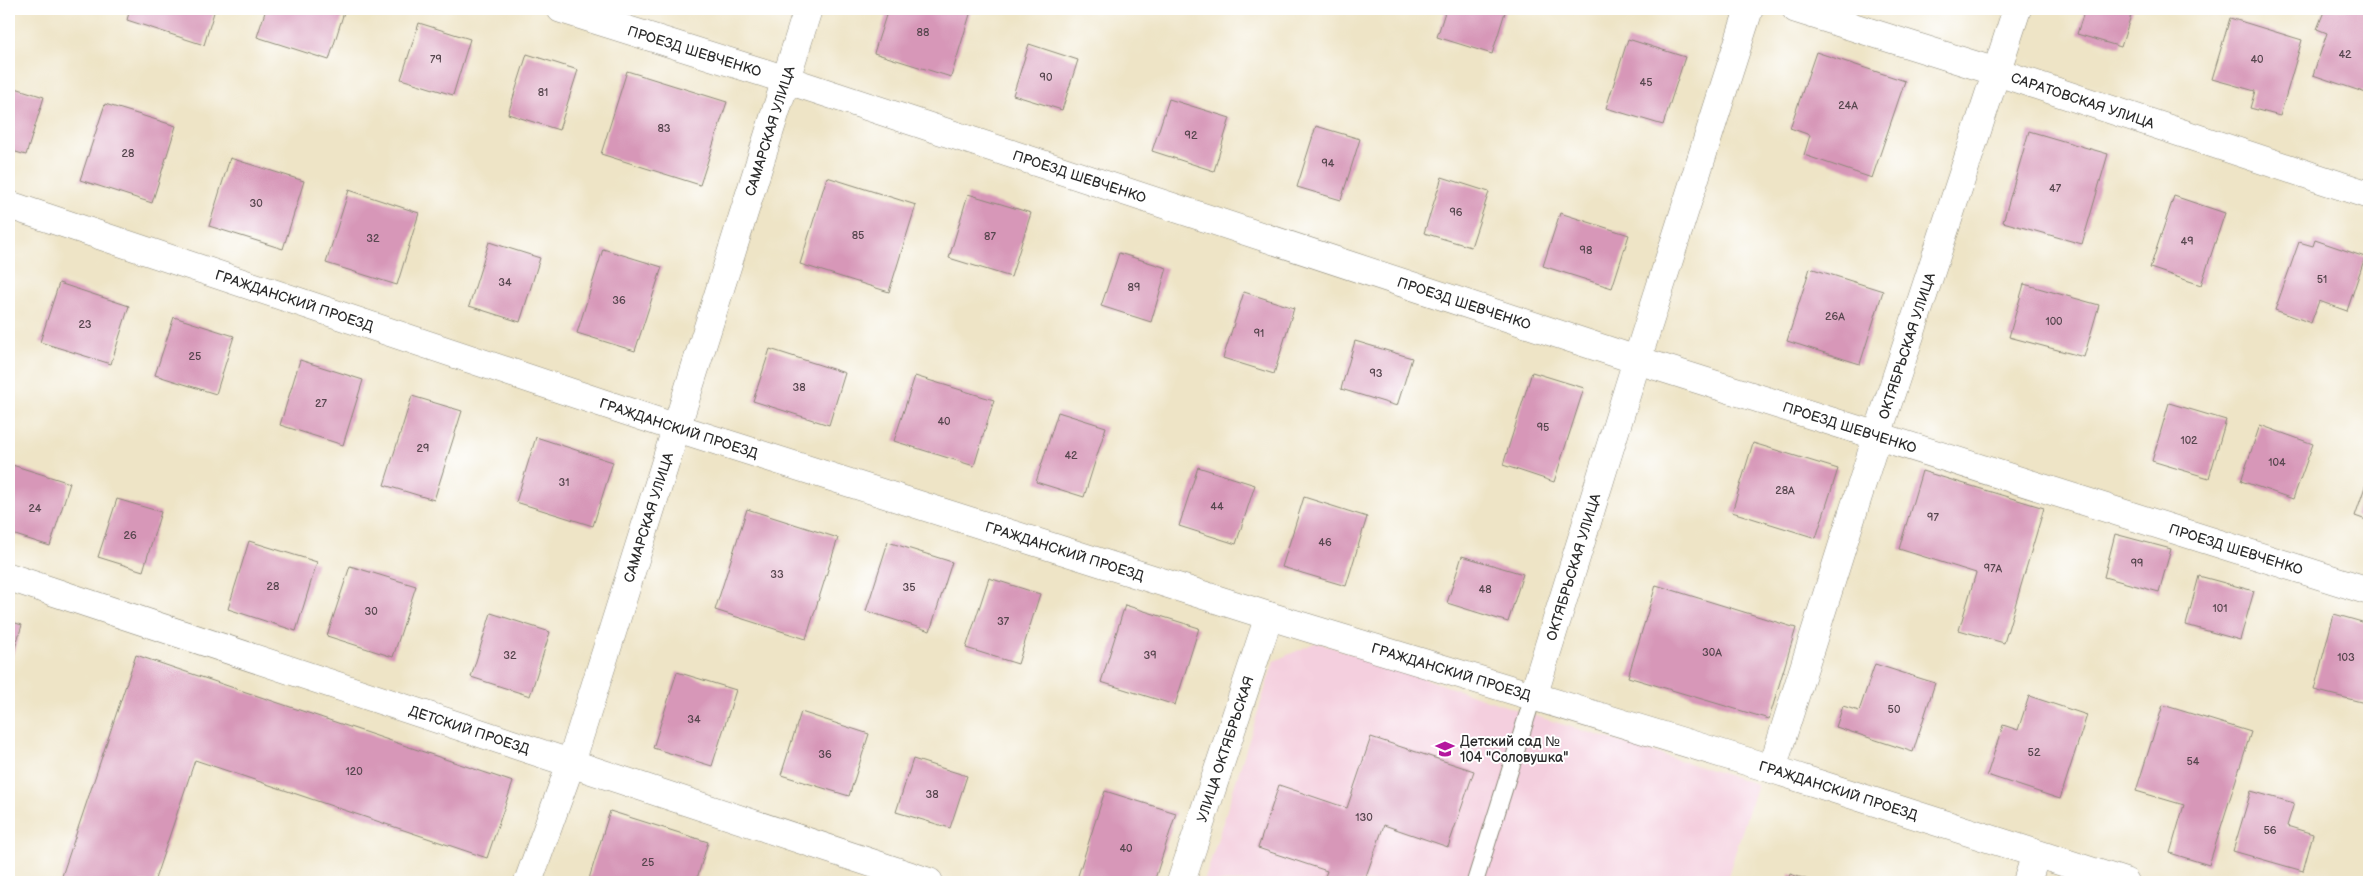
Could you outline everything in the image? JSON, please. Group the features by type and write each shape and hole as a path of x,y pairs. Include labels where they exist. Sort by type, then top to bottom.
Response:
{"street":[{"name":"ПРОЕЗД ШЕВЧЕНКО","path":"561,9 786,80 1637,360 2369,591"},
{"name":"САМАРСКАЯ УЛИЦА","path":"528,882 571,763 808,9"},
{"name":"ОКТЯБРЬСКАЯ УЛИЦА","path":"1533,697 1637,360 1749,9"},
{"name":"САРАТОВСКАЯ УЛИЦА","path":"1796,9 1996,72 2369,195"},
{"name":"ОКТЯБРЬСКАЯ УЛИЦА","path":"1772,769 1877,436 2017,9"},
{"name":"ГРАЖДАНСКИЙ ПРОЕЗД","path":"9,205 677,428 1270,616 1772,769 2125,882"},
{"name":"ДЕТСКИЙ ПРОЕЗД","path":"9,577 929,882"},
{"name":"УЛИЦА ОКТЯБРЬСКАЯ","path":"1181,882 1270,616"},
{"path":"2027,882 2036,854"}],"lane":[{"path":"1475,882 1533,697"}],"shaded area":[{"name":"Детский сад № 104 \"Соловушка\"","path":"1317,642 1529,714 1757,784 1726,882 1204,882 1274,661"}],"building":[{"path":"130,9 215,9 204,45 127,20"},
{"path":"266,9 345,9 329,60 257,37"},
{"path":"888,9 963,9 971,11 951,77 874,53"},
{"path":"1446,9 1506,9 1492,54 1437,37"},
{"path":"2085,9 2133,9 2121,47 2077,34"},
{"path":"2325,9 2369,9 2369,94 2313,75 2327,33 2317,29"},
{"path":"2230,18 2302,40 2280,116 2250,108 2255,91 2212,79"},
{"path":"419,23 470,39 453,95 401,79"},
{"path":"1628,39 1685,57 1663,125 1606,108"},
{"path":"1029,44 1078,60 1062,110 1013,95"},
{"path":"1816,52 1905,81 1872,178 1804,155 1810,135 1790,128"},
{"path":"527,54 578,70 559,130 508,114"},
{"path":"627,71 727,102 700,185 601,154"},
{"path":"9,86 44,97 26,155 9,150"},
{"path":"1169,99 1230,118 1214,171 1152,151"},
{"path":"105,104 176,126 152,203 80,180"},
{"path":"1316,126 1360,139 1341,200 1297,187"},
{"path":"2029,131 2108,154 2082,244 2003,222"},
{"path":"230,158 304,181 283,249 209,226"},
{"path":"827,177 916,205 889,292 800,264"},
{"path":"1442,177 1489,192 1471,247 1424,233"},
{"path":"349,190 419,213 397,285 326,263"},
{"path":"968,194 1031,213 1011,277 949,258"},
{"path":"2174,196 2225,213 2201,285 2150,268"},
{"path":"1560,213 1629,235 1612,288 1543,266"},
{"path":"2315,240 2365,257 2347,311 2319,301 2311,323 2275,310 2299,242 2313,246"},
{"path":"489,242 540,258 520,322 469,306"},
{"path":"603,249 662,267 635,351 577,333"},
{"path":"1119,253 1167,268 1151,322 1101,306"},
{"path":"1810,268 1883,291 1860,364 1787,341"},
{"path":"59,283 129,306 111,364 40,342"},
{"path":"2024,284 2099,305 2084,357 2009,337"},
{"path":"1244,292 1294,308 1274,374 1223,358"},
{"path":"174,317 234,336 216,394 155,375"},
{"path":"1355,341 1412,358 1397,406 1341,389"},
{"path":"770,349 845,373 829,425 753,401"},
{"path":"300,360 363,380 343,445 280,425"},
{"path":"1532,372 1584,388 1554,482 1503,465"},
{"path":"915,376 994,400 974,466 894,441"},
{"path":"412,396 462,411 434,500 384,485"},
{"path":"2169,403 2226,420 2209,478 2152,461"},
{"path":"1058,412 1106,427 1084,497 1036,482"},
{"path":"2260,425 2313,444 2293,499 2241,481"},
{"path":"536,437 613,462 593,526 516,502"},
{"path":"1753,443 1838,469 1816,538 1732,512"},
{"path":"9,464 70,483 50,546 9,533"},
{"path":"1198,467 1255,485 1236,544 1179,526"},
{"path":"1922,471 2044,508 2004,643 1959,630 1976,573 1899,549"},
{"path":"2369,475 2369,521 2355,516"},
{"path":"1304,497 1367,517 1346,586 1282,567"},
{"path":"117,499 161,512 143,571 98,557"},
{"path":"747,509 838,538 806,639 715,610"},
{"path":"2115,534 2171,549 2159,592 2104,577"},
{"path":"249,541 317,562 296,631 228,609"},
{"path":"888,542 952,562 930,631 866,611"},
{"path":"1462,556 1523,574 1508,622 1447,603"},
{"path":"350,566 416,586 393,657 327,636"},
{"path":"2199,576 2254,591 2240,640 2186,625"},
{"path":"989,578 1040,594 1018,664 966,648"},
{"path":"1656,585 1796,628 1769,719 1628,677"},
{"path":"1125,605 1199,628 1175,705 1101,682"},
{"path":"491,613 550,632 530,696 471,677"},
{"path":"2334,614 2369,624 2369,704 2314,690"},
{"path":"9,621 22,625 9,667"},
{"path":"136,655 513,782 487,858 195,760 154,882 60,882"},
{"path":"1875,664 1935,683 1913,752 1836,727 1843,706 1859,711"},
{"path":"677,672 736,690 712,766 653,748"},
{"path":"2029,696 2087,715 2060,799 1987,775 2003,725 2018,730"},
{"path":"2163,705 2251,732 2209,865 2170,853 2184,805 2136,791"},
{"path":"801,712 869,734 849,796 781,775"},
{"path":"1371,737 1474,771 1448,847 1384,825 1364,882 1323,882 1327,871 1258,848 1279,785 1347,808"},
{"path":"913,759 967,776 950,828 896,812"},
{"path":"1105,791 1176,813 1154,882 1076,882"},
{"path":"2251,791 2294,803 2287,826 2313,834 2303,871 2233,851"},
{"path":"610,811 708,842 696,882 588,882"},
{"path":"1790,874 1815,882 1787,882"}],"place":[{"name":"Детский сад № 104 \"Соловушка\"","path":"1445,749"}]}
